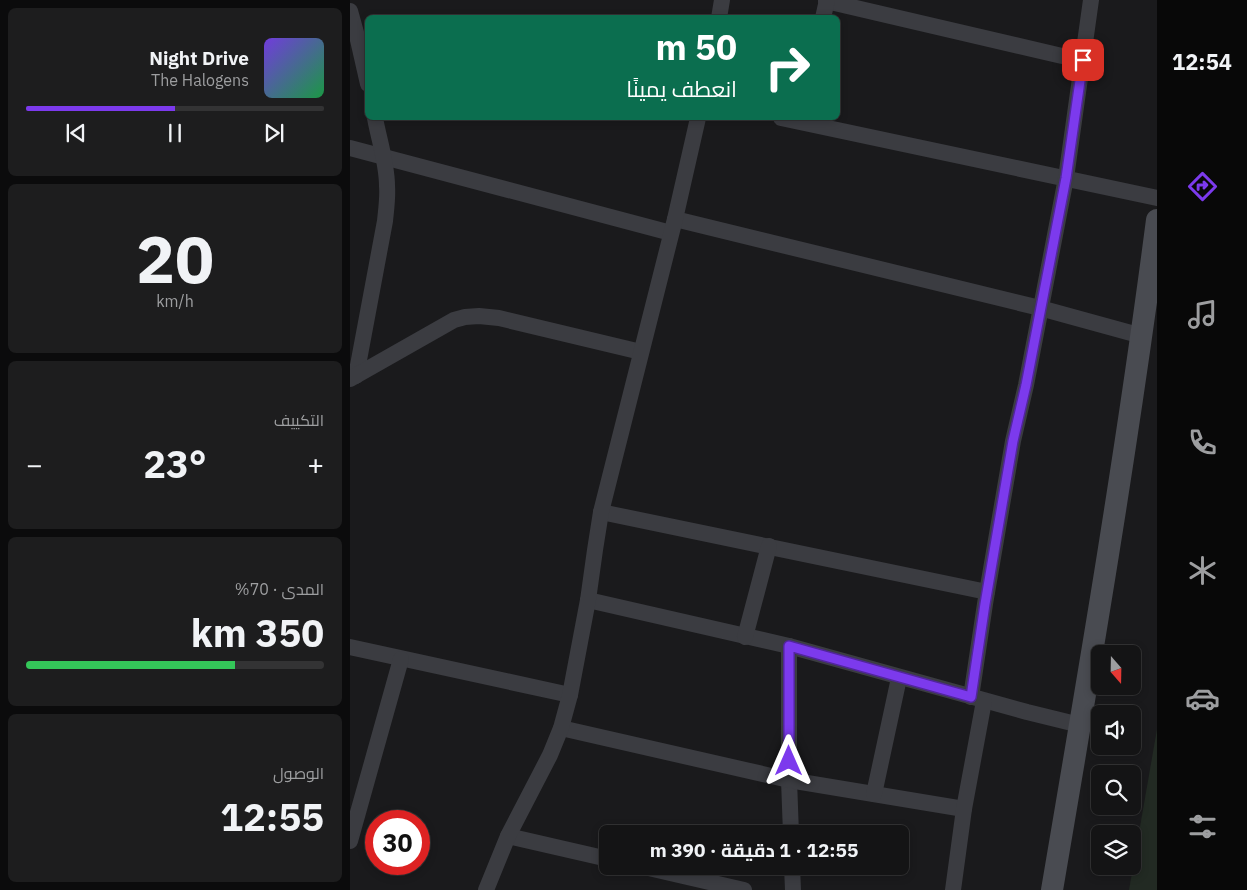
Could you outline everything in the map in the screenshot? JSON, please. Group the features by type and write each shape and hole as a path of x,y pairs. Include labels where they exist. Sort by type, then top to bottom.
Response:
{"main road":[{"path":"1052,890 1142,336 1157,220"}],"street":[{"path":"720,15 722,0"},
{"path":"824,15 827,0 1083,60"},
{"path":"953,890 978,699 987,592 1013,441 1026,385 1066,178 1091,0"},
{"path":"350,10 365,71"},
{"path":"353,378 385,221 388,185 375,120"},
{"path":"486,890 508,836 550,755 561,728 570,695 588,600 601,512 673,226 698,120"},
{"path":"801,120 1157,198"},
{"path":"350,148 673,226 1040,308 1142,336"},
{"path":"353,378 448,323 465,317 498,318 641,352"},
{"path":"601,512 987,592"},
{"path":"745,636 769,546"},
{"path":"588,600 789,646 900,678 1080,725"},
{"path":"789,646 791,825"},
{"path":"350,647 570,695"},
{"path":"350,841 354,812 400,659"},
{"path":"874,794 900,678"},
{"path":"561,728 789,780 964,809"},
{"path":"508,836 599,857"},
{"path":"679,875 744,890"},
{"path":"792,875 793,890"}],"shaded area":[{"path":"1157,729 1157,890 1129,890 1132,875 1141,875 1140,825"}],"route":[{"path":"789,761 789,646 971,697 1013,441 1026,385 1066,178 1083,60"}]}
